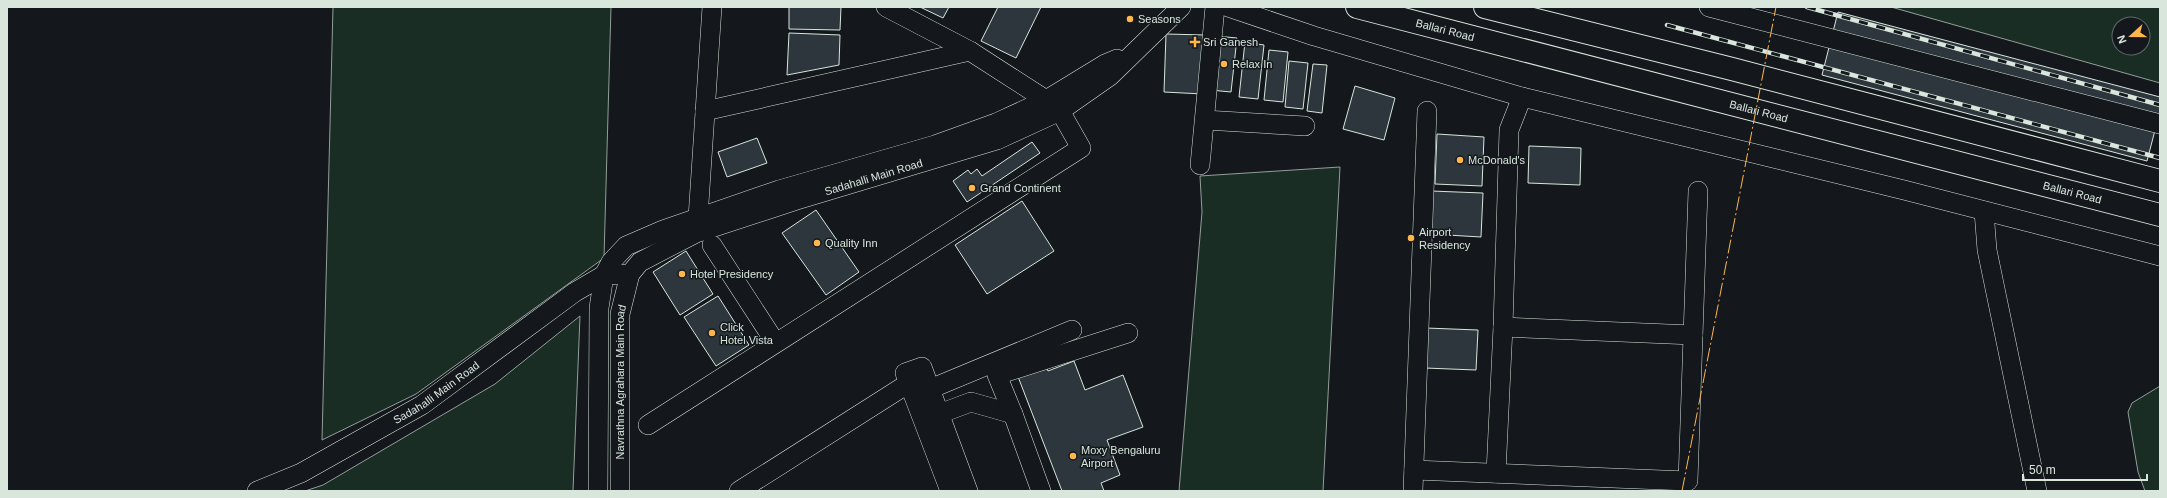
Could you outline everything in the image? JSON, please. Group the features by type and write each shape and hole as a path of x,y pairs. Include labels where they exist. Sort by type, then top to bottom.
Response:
{"highway":[{"name":"Ballari Road","path":"1357,7 2160,215"},
{"path":"1485,7 1747,73 2160,181"}],"street":[{"path":"698,218 712,7"},
{"path":"648,425 775,342 1081,148 1053,105 970,51 886,7"},
{"name":"Sadahalli Main Road","path":"257,491 301,473 422,405 575,292 604,275 630,274 640,262 696,234 768,202 935,146 996,123 1053,105 1105,64 1131,54 1181,7"},
{"path":"1200,165 1215,7"},
{"path":"1228,7 1314,36 1522,97 2160,256"},
{"path":"1709,7 1749,12 2160,124"},
{"path":"705,111 970,51"},
{"path":"1496,473 1503,327 1509,130 1522,97"},
{"path":"1413,491 1426,111"},
{"path":"1205,120 1305,126"},
{"path":"1414,470 1688,481 1698,191"},
{"name":"Sadahalli Main Road","path":"604,275 611,262 626,246 698,218 768,202"},
{"path":"1984,211 1987,250 2037,488"},
{"path":"712,245 775,342"},
{"name":"Navrathna Agrahara Main Road","path":"620,491 620,314 630,274"},
{"name":"Navrathna Agrahara Main Road","path":"598,491 599,308 604,275"},
{"path":"1503,327 1693,335"},
{"path":"995,369 1072,330"},
{"path":"930,389 995,369 1128,333"},
{"path":"995,369 1041,491"},
{"path":"912,374 930,389 968,491"},
{"path":"739,491 912,374"},
{"path":"912,374 950,491"},
{"path":"939,414 971,402 1013,414"}],"green space":[{"path":"333,7 611,7 604,258 416,394 322,440"},
{"path":"1891,7 2160,7 2160,83"},
{"path":"1340,167 1323,491 1179,491 1202,212 1200,176"},
{"path":"580,316 573,491 305,491 323,485 495,384"},
{"path":"2160,386 2160,491 2145,491 2138,472 2128,412 2132,403"}],"building":[{"path":"789,7 841,7 840,30 789,29"},
{"path":"920,7 949,7 943,18"},
{"path":"998,7 1041,7 1016,58 981,41"},
{"path":"1838,12 2160,97 2160,111 2147,161 1822,75"},
{"path":"789,33 840,35 839,65 787,75"},
{"path":"1166,34 1205,35 1203,94 1164,92"},
{"name":"Relax In","path":"1216,36 1237,38 1231,92 1210,90"},
{"path":"1245,42 1264,45 1258,99 1239,97"},
{"path":"1269,50 1288,52 1283,102 1264,100"},
{"path":"1289,61 1308,63 1303,109 1285,107"},
{"path":"1313,64 1327,65 1322,113 1307,111"},
{"path":"1355,86 1395,98 1384,140 1343,129"},
{"name":"McDonald's","path":"1437,134 1484,137 1482,186 1435,184"},
{"path":"757,138 767,163 727,177 718,152"},
{"path":"1032,142 1040,153 967,202 953,181 968,170 971,174 977,169 982,176"},
{"path":"1529,146 1581,148 1580,185 1528,183"},
{"path":"1431,191 1483,193 1481,237 1430,234"},
{"path":"1022,201 1054,251 987,294 955,245"},
{"path":"816,210 859,272 826,295 782,233"},
{"path":"686,251 713,294 680,315 653,272"},
{"path":"718,296 749,345 716,366 684,317"},
{"path":"1426,328 1478,330 1476,370 1425,368"},
{"path":"1074,361 1085,390 1123,375 1143,427 1107,440 1120,475 1101,483 1104,491 1062,491 1017,374 1045,364 1048,371"}],"railway":[{"path":"1807,7 2160,105"},
{"path":"1667,25 2160,158"}],"power":[{"path":"1682,491 1776,7"}],"place":[{"name":"Seasons","path":"1130,19"},
{"name":"Sri Ganesh","path":"1195,42"},
{"name":"Relax In","path":"1224,64"},
{"name":"McDonald's","path":"1460,160"},
{"name":"Grand Continent","path":"972,188"},
{"name":"Airport Residency","path":"1411,238"},
{"name":"Quality Inn","path":"817,243"},
{"name":"Hotel Presidency","path":"682,274"},
{"name":"Click Hotel Vista","path":"712,333"},
{"name":"Moxy Bengaluru Airport","path":"1073,456"}]}
